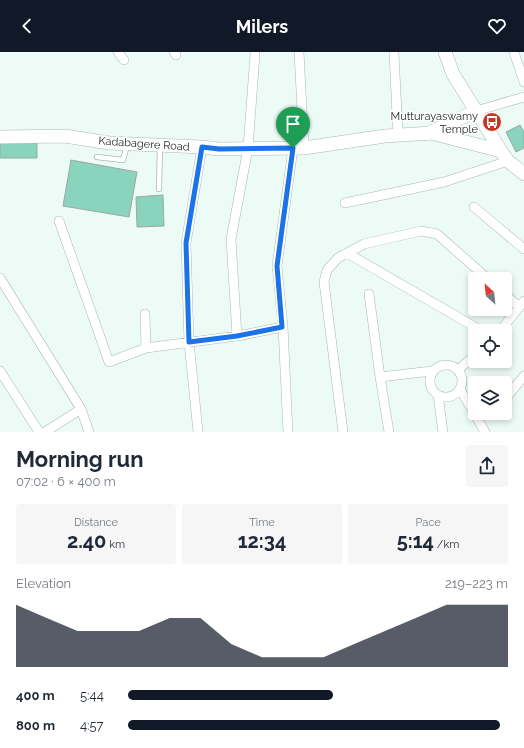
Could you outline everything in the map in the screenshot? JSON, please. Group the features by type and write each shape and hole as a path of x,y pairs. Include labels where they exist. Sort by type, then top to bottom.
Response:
{"street":[{"path":"118,52 124,60"},
{"path":"288,432 277,266 299,148 299,52"},
{"path":"445,52 453,74 504,156 523,172"},
{"path":"514,52 524,82"},
{"path":"394,53 398,136"},
{"path":"237,336 231,240 248,148 255,54"},
{"path":"427,134 476,111 524,97"},
{"name":"Kadabagere Road","path":"0,137 65,136 109,143 219,149 299,148 431,133 465,142 504,156"},
{"path":"198,432 189,342 186,243 202,147"},
{"path":"346,203 444,182 504,156"},
{"path":"474,207 524,249"},
{"path":"59,221 109,362 146,348 237,336 282,327"},
{"path":"343,432 324,282 327,270 338,258 364,244 421,231 437,234 480,272"},
{"path":"347,253 470,324"},
{"path":"0,278 80,409 89,432"},
{"path":"370,294 380,377 389,432"},
{"path":"506,324 522,304 512,298"},
{"path":"145,314 146,348"},
{"path":"458,370 468,361"},
{"path":"380,377 432,371 440,365 445,364 458,370 462,379 460,389 453,396 448,397 438,395 433,392 430,387 430,376 432,371"},
{"path":"0,371 39,432"},
{"path":"512,391 524,376"},
{"path":"460,389 485,432"},
{"path":"438,395 443,432"},
{"path":"45,432 80,409"}],"lane":[{"path":"97,156 123,160 128,144"},
{"path":"159,189 160,146"}],"building":[{"path":"520,125 524,132 524,148 516,152 506,132"},
{"path":"0,141 37,141 37,158 0,158"},
{"path":"71,160 137,172 129,217 63,206"},
{"path":"163,195 164,226 137,227 136,197"}],"place":[{"name":"Mutturayaswamy Temple","path":"492,122"}],"route":[{"path":"202,147 219,149 293,148 277,266 282,327 237,336 189,342 186,243 202,147"}]}
